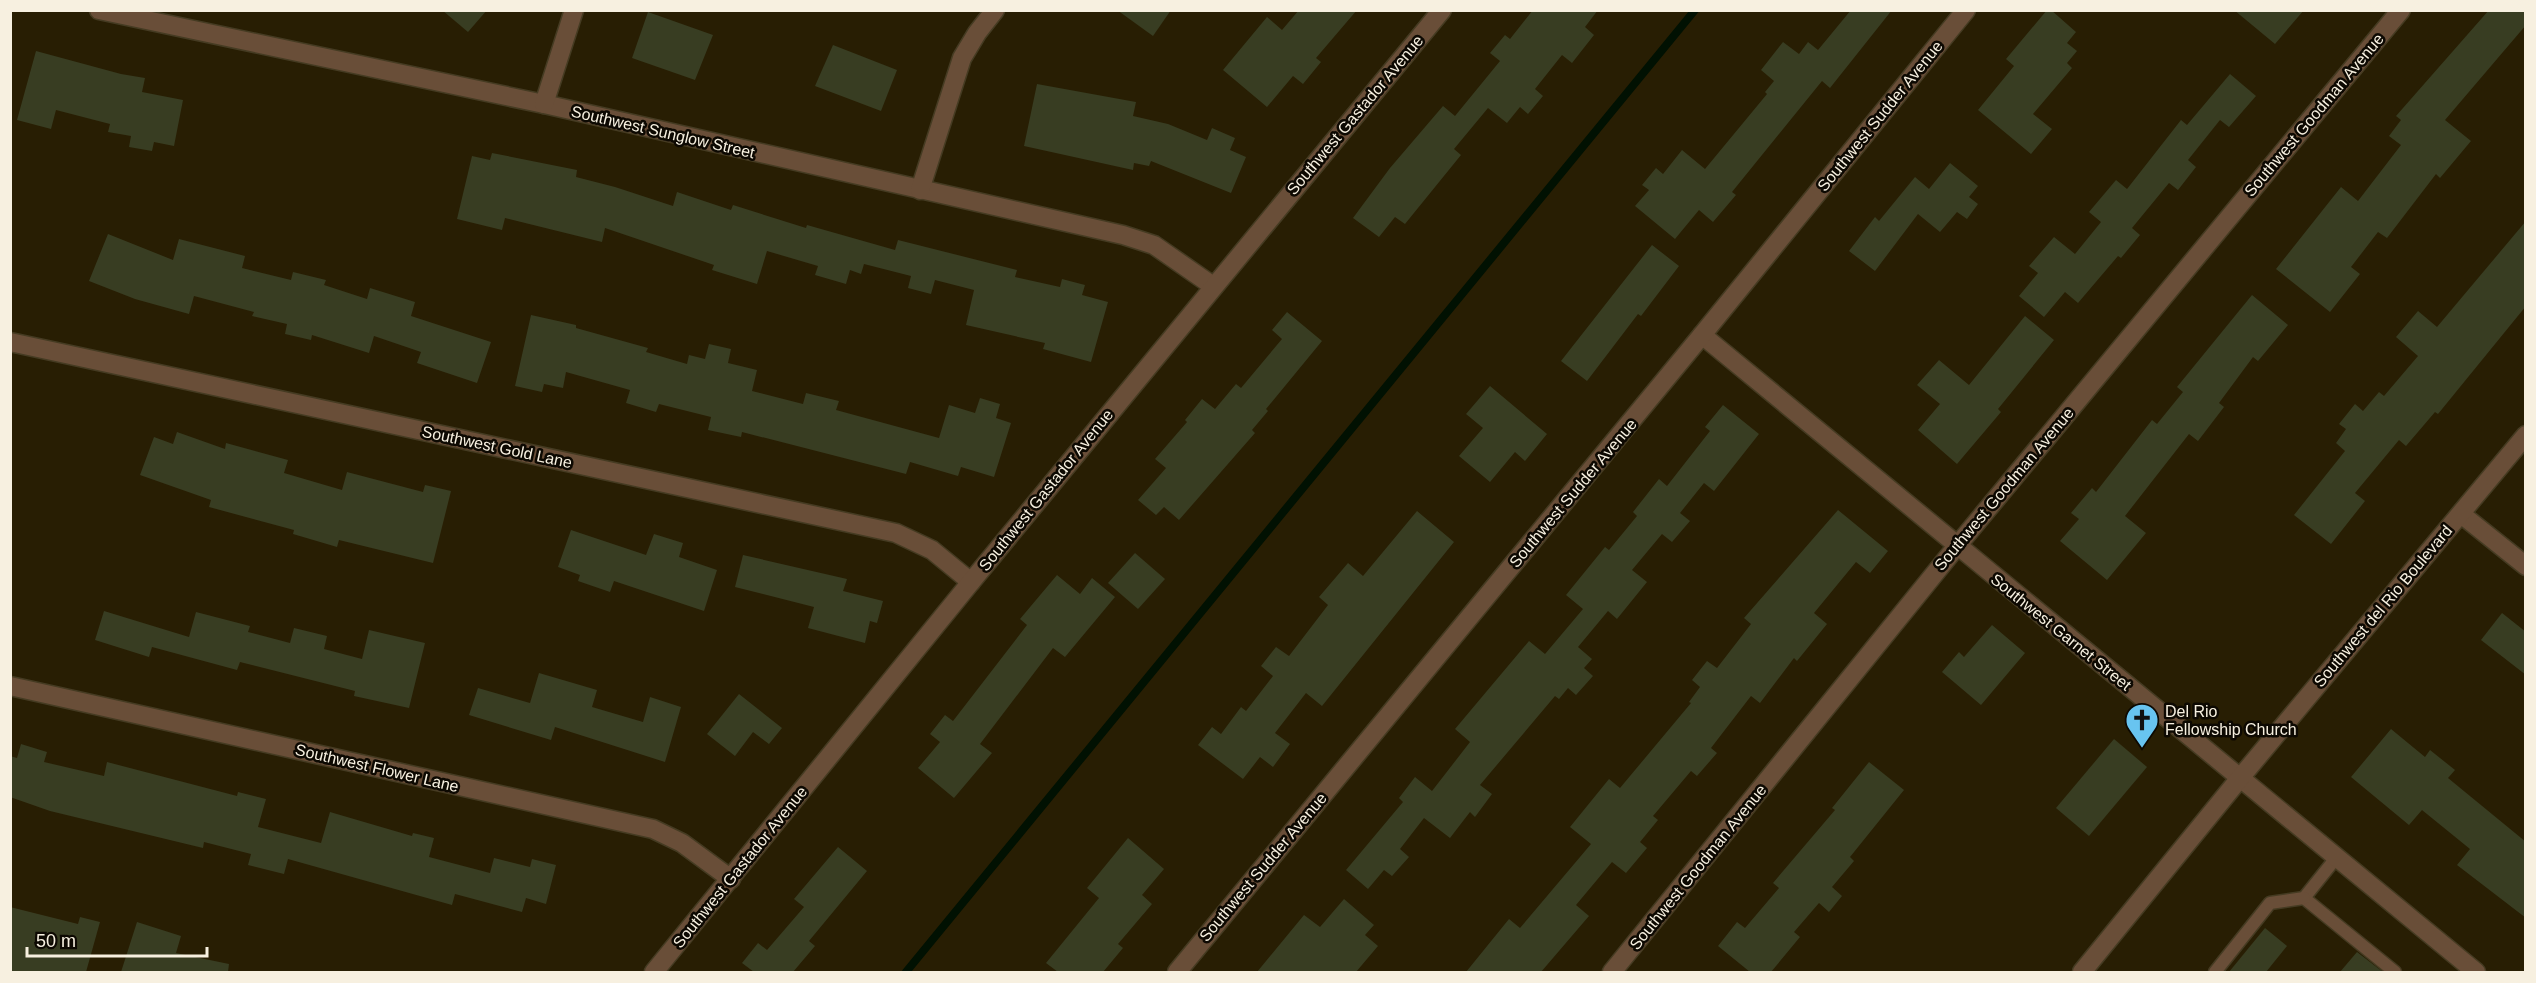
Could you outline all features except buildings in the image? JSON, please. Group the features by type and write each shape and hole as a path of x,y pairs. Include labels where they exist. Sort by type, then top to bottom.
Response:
{"street":[{"name":"Southwest Sunglow Street","path":"99,10 176,19 1123,235 1154,245 1214,286"},
{"path":"544,104 574,10"},
{"path":"920,190 962,58 977,33 995,10"},
{"name":"Southwest Gastador Avenue","path":"654,972 971,582 1442,10"},
{"name":"Southwest Sudder Avenue","path":"1177,972 1702,336 1966,10"},
{"name":"Southwest Goodman Avenue","path":"1612,972 1957,546 2401,10"},
{"name":"Southwest Garnet Street","path":"1702,336 2476,972"},
{"name":"Southwest Gold Lane","path":"10,342 896,533 932,550 971,582"},
{"name":"Southwest del Rio Boulevard","path":"2082,972 2240,778 2526,435"},
{"path":"2461,513 2526,566"},
{"name":"Southwest Flower Lane","path":"10,686 653,829 682,843 731,879"}],"lane":[{"path":"2214,972 2270,903 2304,898 2336,858"},
{"path":"2304,898 2394,972"}],"waterway":[{"path":"906,972 1695,10"}],"place":[{"name":"Del Rio Fellowship Church","path":"2142,749"}]}
